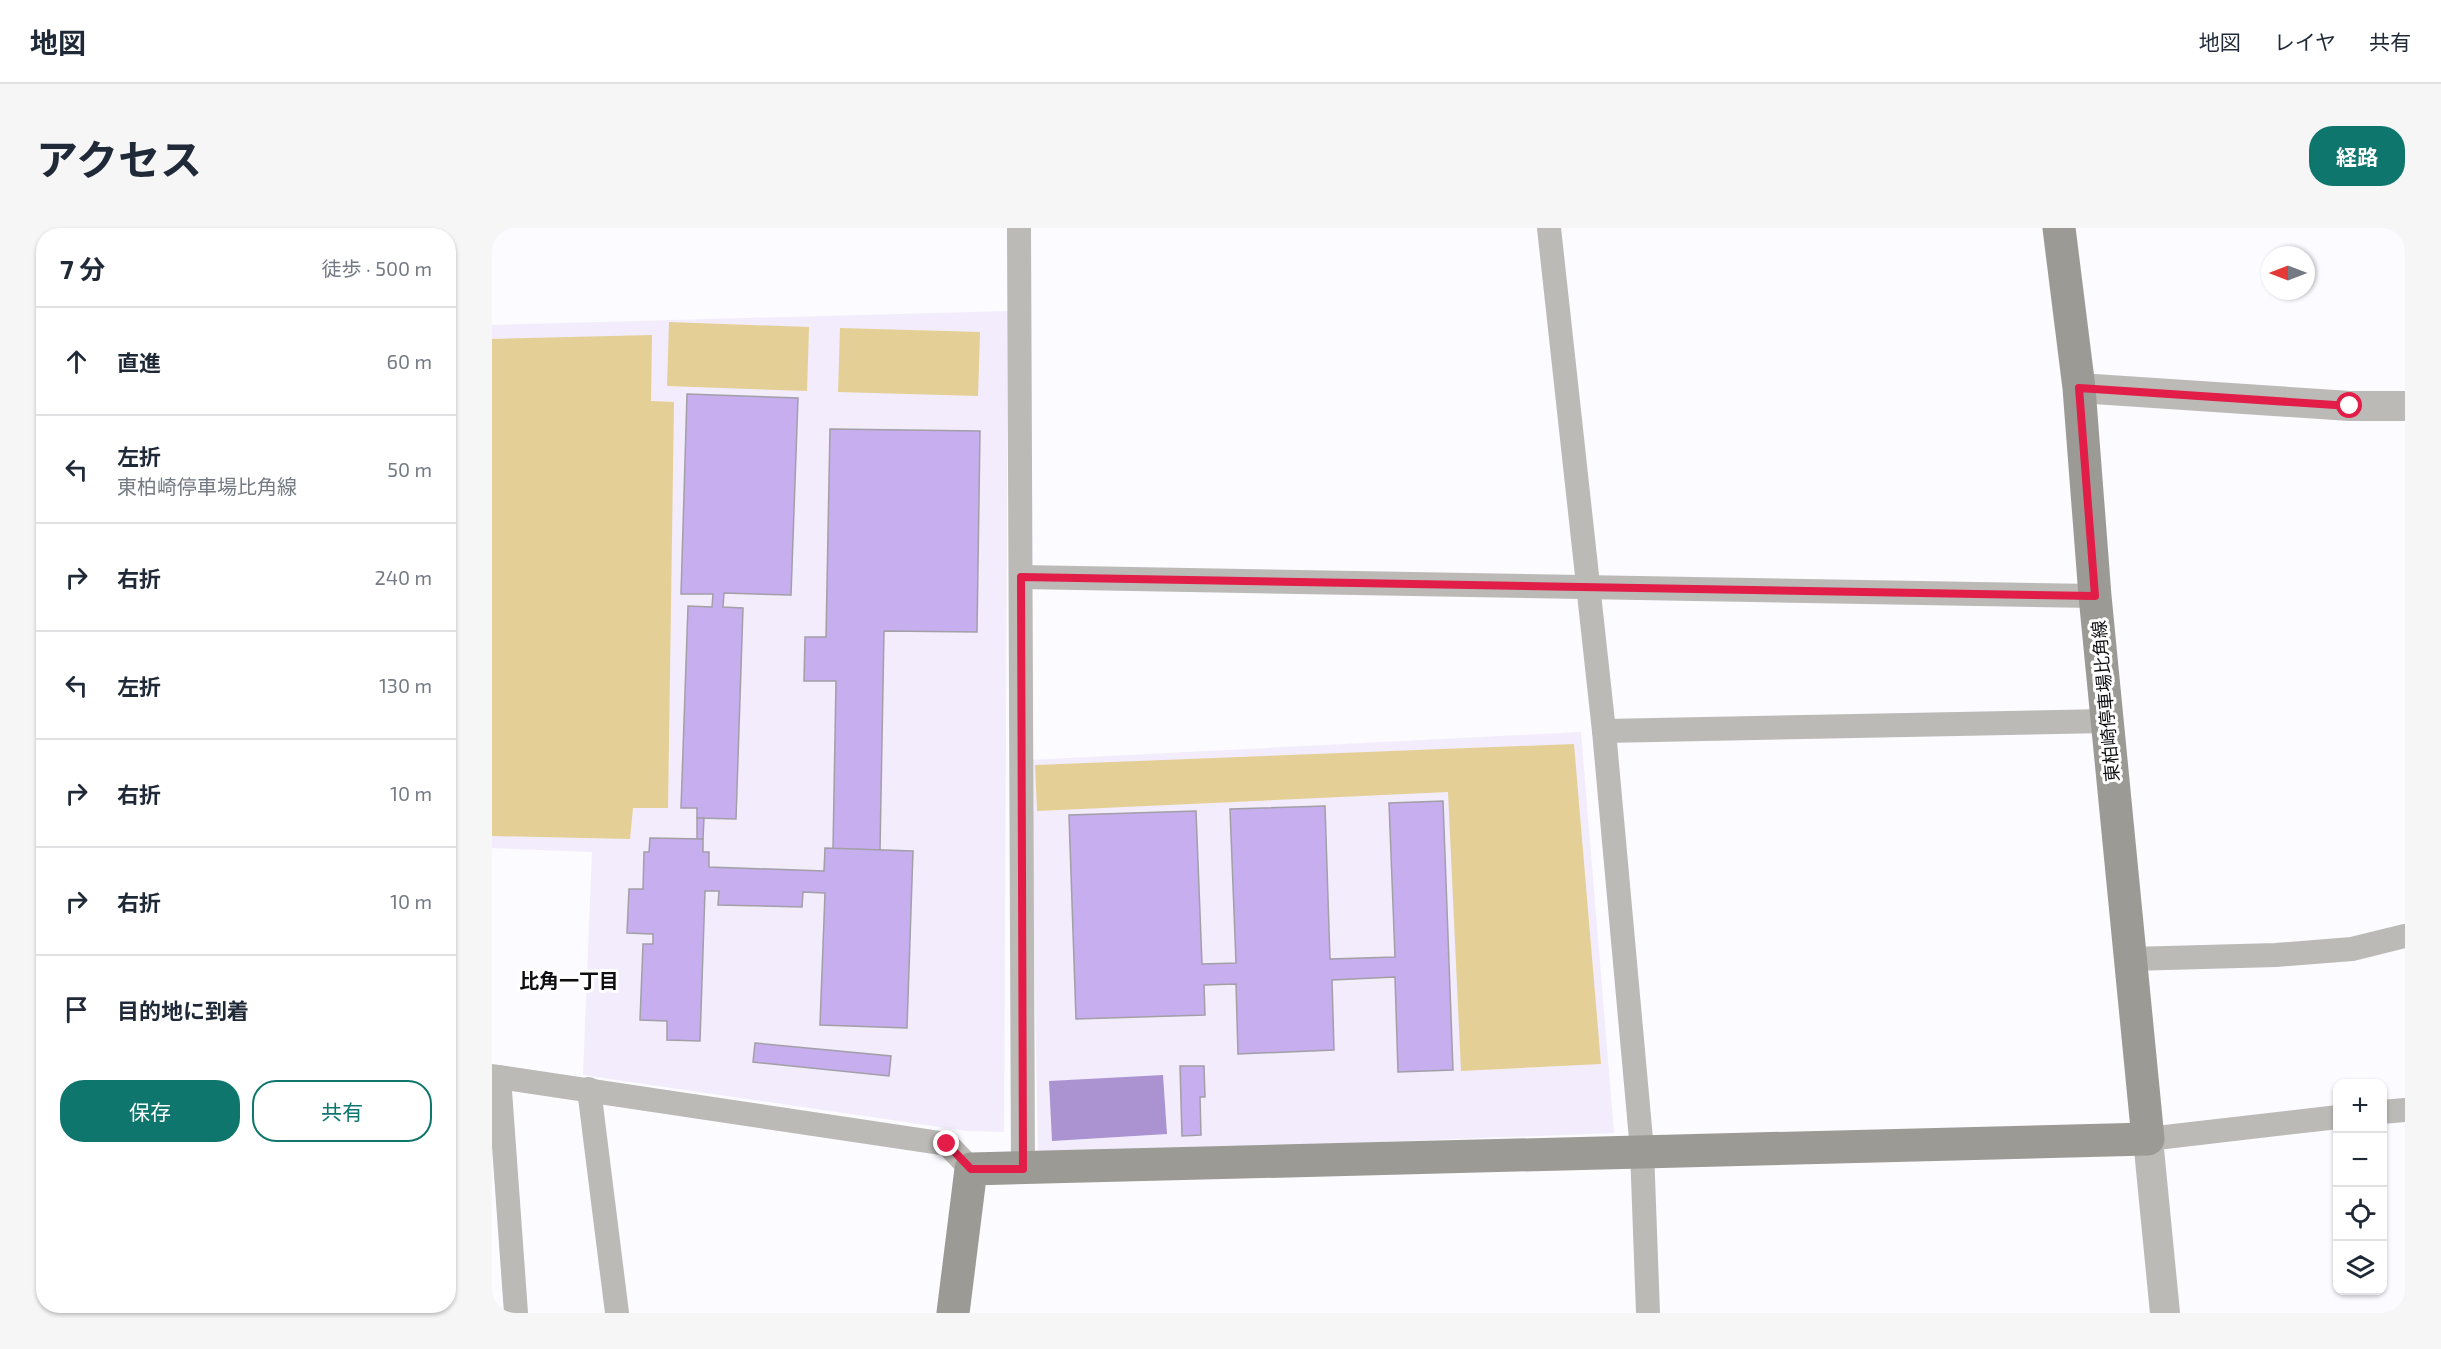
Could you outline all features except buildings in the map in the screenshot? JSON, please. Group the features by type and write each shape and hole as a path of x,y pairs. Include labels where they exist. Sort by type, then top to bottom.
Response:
{"main road":[{"name":"東柏崎停車場比角線","path":"2060,228 2079,388 2095,596 2148,1139"},
{"path":"953,1313 971,1169 1642,1150 2148,1139"}],"street":[{"path":"1019,228 1023,1169"},
{"path":"1549,228 1604,731 1642,1150 1648,1313"},
{"path":"2079,388 2350,406 2405,406"},
{"path":"1021,577 2095,596"},
{"path":"1604,731 2107,721"},
{"path":"2130,959 2276,955 2352,949 2405,936"},
{"path":"516,1313 496,1077 947,1144 971,1169"},
{"path":"589,1089 617,1313"},
{"path":"2387,1112 2405,1110"},
{"path":"2165,1313 2148,1139 2333,1117"}],"shaded area":[{"path":"1008,311 1004,1132 967,1131 583,1075 592,852 492,848 492,325"},
{"path":"669,322 809,327 807,391 667,386"},
{"path":"840,328 980,332 978,396 838,392"},
{"path":"652,335 651,401 674,402 668,808 633,808 630,839 492,836 492,339"},
{"path":"1581,732 1614,1133 1038,1155 1031,760"},
{"path":"1574,744 1601,1064 1461,1071 1448,792 1037,811 1035,765"},
{"path":"1163,1075 1167,1134 1052,1141 1049,1081"}],"district":[{"name":"比角一丁目","path":"569,981"}],"route":[{"path":"947,1144 971,1169 1023,1169 1021,577 2095,596 2079,388 2350,406"}]}
